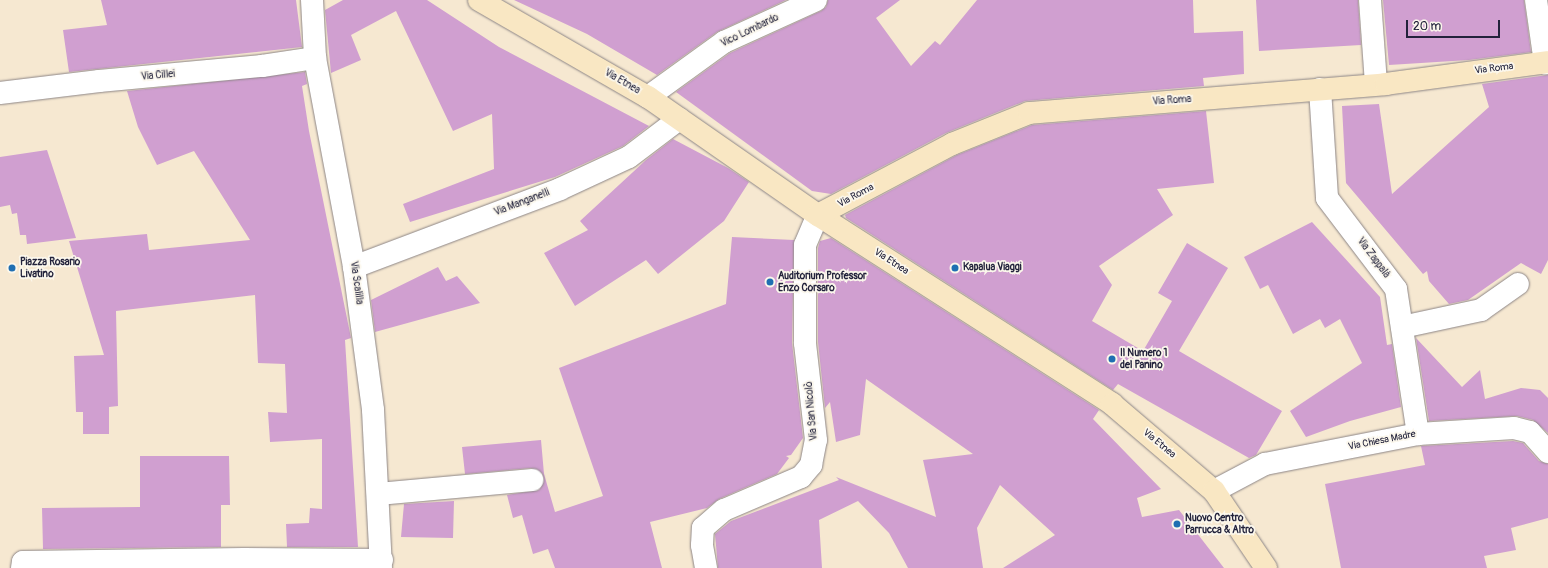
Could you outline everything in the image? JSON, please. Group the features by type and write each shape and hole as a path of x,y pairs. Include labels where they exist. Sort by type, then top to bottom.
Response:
{"main road":[{"name":"Via Etnea","path":"479,0 648,97 818,216 1112,404 1214,491 1266,568"},
{"name":"Via Roma","path":"818,216 952,144 1029,112 1376,84 1546,63"}],"street":[{"name":"Via Scalilla","path":"312,0 315,58 354,267 373,410 382,564"},
{"name":"Vico Lombardo","path":"648,97 724,42 816,0"},
{"path":"1370,0 1376,84"},
{"path":"1536,0 1546,63"},
{"name":"Via Cillei","path":"0,94 99,81 262,66 315,58"},
{"name":"Via Zappalà","path":"1320,89 1327,198 1396,289 1418,434"},
{"name":"Via Manganelli","path":"354,267 560,188 629,157 680,119"},
{"name":"Via San Nicolò","path":"706,568 702,545 703,528 724,510 801,477 811,465 816,440 805,343 805,245 818,216"},
{"path":"1402,327 1481,310 1518,284"},
{"name":"Via Chiesa Madre","path":"1214,491 1266,464 1418,434 1514,428 1530,432 1548,452"},
{"path":"378,494 532,480"},
{"path":"22,568 22,562 244,558 382,564"}],"building":[{"path":"101,0 296,0 302,47 69,72 63,30 107,25"},
{"path":"343,0 427,0 499,47 649,126 623,146 555,177 410,222 403,204 494,169 492,114 453,131 396,11 351,35 361,60 331,73 325,10"},
{"path":"514,0 786,0 717,32 657,75 587,34"},
{"path":"828,0 900,0 876,18 911,66 935,41 940,45 977,0 1193,0 1194,33 1243,31 1244,74 1203,78 1204,86 1025,101 946,133 831,194 812,191 676,92 730,53 821,11 826,7"},
{"path":"1256,0 1358,0 1361,45 1259,51"},
{"path":"1383,0 1524,0 1531,52 1469,60 1389,65"},
{"path":"305,72 307,84 302,86 309,131 351,338 345,340 358,547 287,547 286,524 309,523 310,508 322,509 322,439 270,442 268,412 287,413 285,364 258,363 255,295 116,311 118,406 109,407 109,434 83,434 83,412 76,412 74,356 104,355 69,241 147,234 149,250 250,240 194,151 157,165 138,127 127,91"},
{"path":"1548,75 1548,260 1541,274 1521,263 1468,300 1449,304 1429,281 1427,271 1423,274 1346,183 1342,106 1379,104 1392,194 1489,107 1482,84"},
{"path":"1206,111 1214,183 1157,189 1173,215 1099,266 1112,285 1092,321 1143,351 1172,301 1158,293 1187,243 1228,268 1179,351 1282,411 1256,455 1249,458 1118,384 1113,390 846,218 845,215 957,155 1032,125"},
{"path":"673,139 728,168 749,182 724,221 658,274 646,260 575,306 544,253 588,230 580,221 646,160"},
{"path":"47,150 76,238 27,244 26,235 20,235 17,213 12,214 10,205 0,207 0,157"},
{"path":"1312,222 1380,297 1387,345 1392,344 1401,407 1350,421 1306,437 1290,411 1362,363 1340,319 1325,328 1320,319 1293,334 1268,285 1260,289 1244,257"},
{"path":"732,237 794,240 792,343 803,438 791,455 786,456 789,458 777,474 719,499 707,508 650,522 662,568 555,568 548,549 533,554 522,515 513,518 507,495 539,490 544,479 542,473 531,468 465,474 462,447 541,440 544,474 555,512 603,496 559,368 726,304"},
{"path":"831,238 1099,410 1093,419 1161,489 1137,498 1142,517 1179,510 1224,568 1003,568 1055,535 1000,485 977,528 983,568 908,568 889,533 858,501 819,520 822,568 718,568 715,534 731,521 839,480 836,477 936,517 923,460 973,454 866,379 860,435 836,442 830,402 825,408 818,342 818,248 820,241"},
{"path":"438,267 446,281 457,276 480,303 375,332 371,300"},
{"path":"1416,338 1462,387 1480,370 1485,399 1521,388 1540,390 1548,398 1548,433 1533,420 1517,416 1429,421"},
{"path":"1513,441 1523,443 1539,461 1548,464 1548,518 1511,528 1516,550 1484,556 1487,568 1341,568 1325,484 1425,465 1421,446"},
{"path":"140,456 229,456 230,505 221,505 221,547 43,549 42,508 140,507"},
{"path":"454,501 453,538 401,537 404,504"}],"place":[{"name":"Piazza Rosario Livatino","path":"12,268"},
{"name":"Kapalua Viaggi","path":"955,268"},
{"name":"Auditorium Professor Enzo Corsaro","path":"770,282"},
{"name":"Il Numero 1 del Panino","path":"1112,359"},
{"name":"Nuovo Centro Parrucca & Altro","path":"1177,524"}]}
